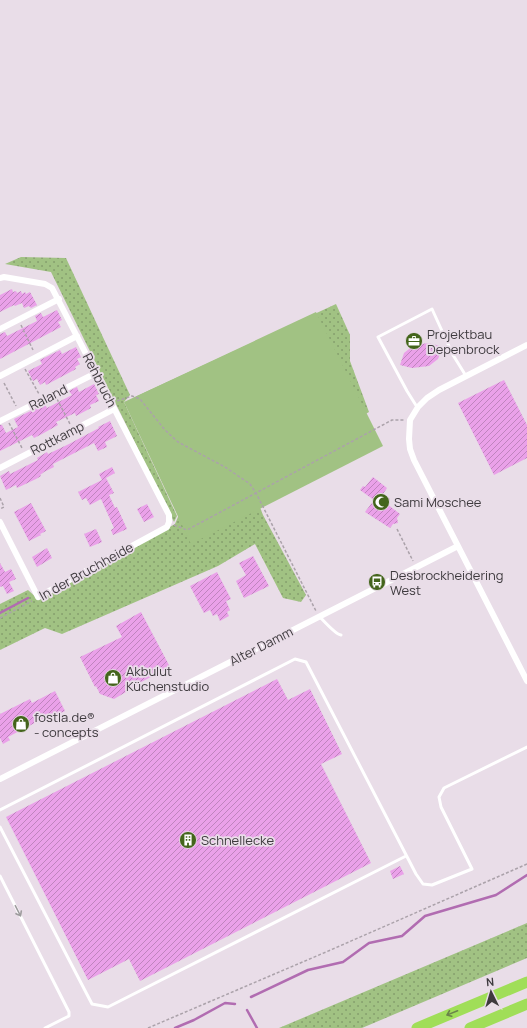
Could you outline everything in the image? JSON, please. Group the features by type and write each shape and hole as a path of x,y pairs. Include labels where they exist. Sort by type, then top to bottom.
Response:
{"highway":[{"path":"417,1028 527,982"},
{"path":"470,1028 527,1004"}],"street":[{"name":"Rehbruch","path":"0,278 4,277 45,284 52,288 169,515 169,522"},
{"path":"0,329 59,299"},
{"path":"2,379 22,364 77,336"},
{"path":"527,345 439,390 427,398 418,407 410,420 409,439 410,449 414,460 527,681"},
{"name":"Raland","path":"0,421 96,373"},
{"name":"Rottkamp","path":"0,468 74,430 113,406"},
{"path":"0,522 38,597"},
{"name":"In der Bruchheide","path":"38,597 167,526 169,522"},
{"name":"Alter Damm","path":"0,778 458,546"}],"lane":[{"path":"418,407 407,392 378,337 432,309 453,355 466,376"},
{"path":"319,616 336,634 341,635"},
{"path":"0,810 295,659 306,662 416,874 423,884 432,885 472,869 441,807 438,796 444,788 527,747"},
{"path":"0,827 92,1004 108,1007 406,856"},
{"path":"0,876 69,1012 69,1016 44,1028"}],"path":[{"path":"18,320 37,357"},
{"path":"22,364 42,400"},
{"path":"2,379 19,412"},
{"path":"54,394 74,430"},
{"path":"113,406 132,396 140,399 165,430 178,442 224,467 250,484 319,616"},
{"path":"7,418 25,455"},
{"path":"169,522 187,530 392,420 410,420"},
{"path":"0,498 4,507 0,509"},
{"path":"396,529 416,567"},
{"name":"In der Bruchheide","path":"0,618 38,597"},
{"path":"148,1028 527,864"}],"green space":[{"path":"21,257 66,258 130,395 124,402 177,516 174,522 51,272 5,264"},
{"path":"336,304 350,335 350,361 369,412 252,487 263,515 306,595 301,602 283,598 255,544 218,566 62,634 45,628 0,650 0,604 28,590 39,600 175,524 194,479 126,403 137,396"},
{"path":"316,312 383,446 191,544 124,402"},
{"path":"527,923 527,958 362,1028 279,1028"}],"building":[{"path":"12,289 13,292 16,291 17,293 21,291 22,294 25,292 26,294 30,292 37,305 31,308 29,306 24,308 22,303 0,312 0,295"},
{"path":"57,310 62,320 58,322 61,327 0,359 0,334 5,332 7,336 37,321 35,316 41,313 43,317"},
{"path":"429,343 443,347 438,359 429,366 412,368 400,365 404,353 414,345"},
{"path":"76,347 81,357 77,359 80,364 75,367 76,369 46,385 45,382 40,385 37,379 33,381 28,371 42,364 40,360 60,350 62,354"},
{"path":"504,380 527,425 527,458 494,475 458,403"},
{"path":"94,384 99,394 96,395 99,401 90,405 91,408 76,416 75,413 56,422 58,425 34,438 32,435 0,451 0,425 2,425 6,433 18,427 14,419 45,404 47,408 72,395 69,391 77,387 79,392"},
{"path":"110,421 117,436 105,442 107,447 98,451 94,443 53,464 54,467 44,472 36,479 17,488 16,485 6,490 0,476 9,471 10,474 38,460 37,458 47,452 48,454 69,444"},
{"path":"112,467 115,473 106,478 114,493 109,495 115,508 117,507 127,529 113,535 111,530 114,528 101,499 90,505 86,498 82,500 78,492 102,480 99,474"},
{"name":"Sami Moschee","path":"373,477 387,488 383,494 390,499 387,504 400,514 397,518 398,523 393,524 390,528 365,512 374,500 360,490 363,486 365,487"},
{"path":"31,503 46,531 29,541 14,512"},
{"path":"147,504 154,517 144,522 137,509"},
{"path":"96,529 102,542 90,547 84,534"},
{"path":"47,548 52,558 37,567 32,557"},
{"path":"253,556 269,586 244,598 236,581 246,575 239,563"},
{"path":"0,563 5,572 11,569 16,579 9,582 14,591 7,594 3,586 0,587"},
{"path":"217,572 231,599 226,601 230,610 227,612 229,616 220,621 217,614 213,616 210,610 204,613 190,586"},
{"path":"141,612 170,667 126,690 126,692 114,699 100,694 80,657 122,637 116,626"},
{"name":"Schnellecke","path":"277,679 288,700 310,689 342,754 321,764 371,863 140,981 129,959 88,980 6,817"},
{"path":"55,691 65,711 50,719 48,716 8,737 10,740 3,744 0,738 0,714 30,699 32,703"},
{"path":"400,866 404,874 393,879 390,871"}],"waterway":[{"path":"0,613 28,598"},
{"path":"251,997 308,970 343,962 369,943 402,936 425,916 496,895 527,875"},
{"path":"175,1028 194,1020 225,1003 235,1004"},
{"path":"247,1010 257,1028"}],"place":[{"name":"Projektbau Depenbrock","path":"414,341"},
{"name":"Sami Moschee","path":"381,502"},
{"name":"Desbrockheidering West","path":"377,582"},
{"name":"Akbulut Küchenstudio","path":"113,678"},
{"name":"fostla.de® - concepts","path":"21,724"},
{"name":"Schnellecke","path":"188,840"}]}
